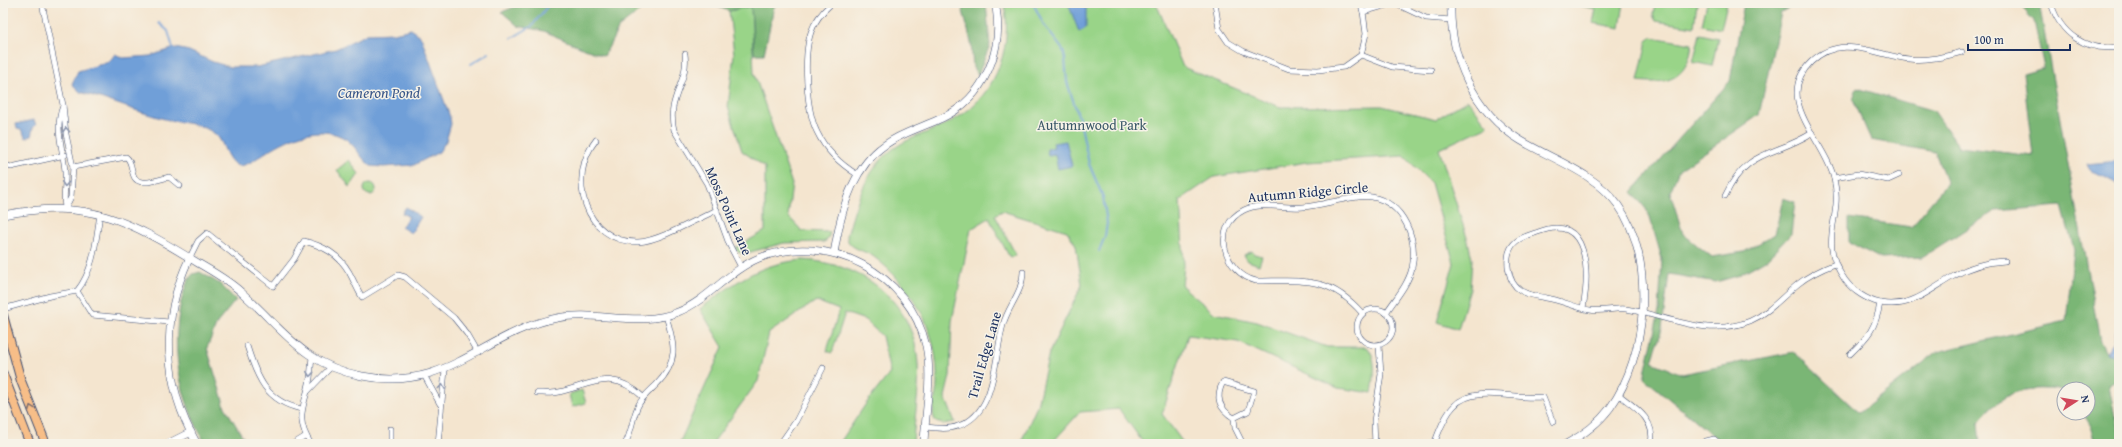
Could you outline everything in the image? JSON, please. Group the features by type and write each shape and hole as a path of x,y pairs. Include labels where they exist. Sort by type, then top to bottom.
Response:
{"main road":[{"path":"3,315 23,387 46,444"},
{"path":"3,374 30,444"}],"street":[{"path":"42,3 63,105 73,167 71,197 65,209"},
{"path":"832,3 820,14 815,23 809,41 809,108 816,130 826,147 841,165 858,175"},
{"path":"834,253 838,230 846,201 858,175 871,158 885,144 955,110 974,93 988,72 996,46 998,28 995,3"},
{"path":"1215,3 1219,29 1228,42 1243,51 1289,69 1318,70 1344,67 1361,55 1366,34 1363,12 1360,3"},
{"path":"1363,12 1394,3 1426,18 1451,20"},
{"path":"1451,3 1451,20 1458,56 1463,70 1479,101 1491,115 1520,140 1592,180 1618,205 1632,231 1641,262 1643,285 1641,313 1635,353 1629,373 1619,395 1596,424 1566,444"},
{"path":"2051,3 2059,23 2072,37 2090,46 2105,48 2119,46"},
{"path":"1962,52 1935,60 1921,60 1908,59 1855,47 1836,48 1827,51 1808,66 1798,87 1799,110 1827,158 1834,178 1836,196 1830,247 1835,264 1848,284 1856,292 1880,303 1894,304 1915,300 1967,269 1982,264 2005,261"},
{"name":"Moss Point Lane","path":"685,54 686,69 672,103 672,121 677,139 707,184 728,244 741,267"},
{"path":"1361,55 1392,67 1431,70"},
{"path":"63,105 58,120 65,172 65,209"},
{"path":"1725,196 1736,176 1751,161 1768,152 1788,146 1812,133"},
{"path":"596,140 587,154 582,196 588,214 594,223 609,235 628,241 644,241 717,210"},
{"path":"3,164 11,167 70,154"},
{"path":"73,167 126,157 130,161 134,178 138,181 143,183 169,177 180,186"},
{"path":"1834,178 1858,174 1888,180 1899,175"},
{"name":"Autumn Ridge Circle","path":"1362,313 1350,300 1328,285 1312,282 1256,281 1247,279 1237,272 1225,254 1224,245 1226,231 1230,222 1243,210 1252,207 1268,205 1293,208 1313,206 1359,197 1371,197 1385,201 1398,209 1405,220 1413,252 1412,269 1406,284 1386,313"},
{"path":"3,215 39,209 65,209 100,214 134,226 190,257 239,290 289,340 312,356 331,367 363,376 396,379 445,370 526,328 557,318 588,315 637,319 666,316 697,302 741,267 757,259 787,251 817,250 834,253 855,260 879,274 900,294 915,316 925,343 928,357 928,388 924,444"},
{"path":"3,309 50,296 77,291 84,283 91,262 100,214"},
{"path":"1583,308 1587,274 1582,247 1574,235 1567,230 1556,228 1543,230 1520,239 1512,246 1508,264 1512,283 1520,291 1563,301 1583,308 1590,310 1626,310 1696,327 1720,328 1732,326 1762,314 1812,274 1835,264"},
{"path":"197,444 182,414 171,376 169,360 170,322 177,287 198,241 207,233 273,286 294,259 304,241 315,244 335,255 344,263 362,297 398,275 405,277 454,318 467,334 478,352"},
{"name":"Trail Edge Lane","path":"925,427 958,427 973,418 985,403 1003,325 1008,311 1021,287 1023,272"},
{"path":"77,291 92,315 170,322"},
{"path":"1850,354 1871,332 1878,317 1880,303"},
{"path":"1374,309 1386,313 1390,319 1392,328 1390,336 1379,346 1363,342 1360,335 1358,322 1362,313 1374,309"},
{"path":"625,444 632,429 637,406 661,380 672,363 674,345 666,316"},
{"path":"247,346 257,375 272,396 280,402 301,409"},
{"path":"1357,444 1374,443 1374,421 1381,374 1379,346"},
{"path":"311,444 306,436 301,409 310,378 312,356"},
{"path":"307,392 331,367"},
{"path":"780,444 796,421 823,368"},
{"path":"438,444 440,404 445,370"},
{"path":"424,375 440,404"},
{"path":"537,393 559,392 604,379 614,380 630,386 643,398"},
{"path":"1234,418 1248,411 1254,391 1223,382 1218,390 1218,401 1223,410 1234,418 1235,428 1243,444"},
{"path":"1434,444 1443,423 1454,405 1474,394 1528,399 1543,397 1553,422"},
{"path":"1619,395 1644,415 1650,424 1652,432 1651,444"},
{"path":"390,429 390,444"},
{"path":"167,444 191,432"},
{"path":"293,444 306,436"},
{"path":"1703,444 1706,441 1714,439 1720,444"}],"green space":[{"path":"524,3 650,3 619,27 604,56 544,31 518,26 502,12"},
{"path":"708,3 778,3 774,7 764,54 754,54 751,6 729,11"},
{"path":"961,3 986,3 990,45 978,75 973,68 971,42"},
{"name":"Autumnwood Park","path":"1004,3 1156,3 1183,67 1280,107 1382,106 1436,119 1468,100 1488,126 1439,149 1468,241 1472,259 1470,289 1458,329 1437,322 1454,263 1431,183 1404,156 1307,162 1214,177 1180,200 1184,265 1182,286 1214,313 1257,322 1327,347 1366,347 1370,351 1374,362 1372,393 1338,388 1238,342 1188,335 1162,414 1184,444 1144,444 1119,409 1080,412 1051,444 1020,444 1037,406 1049,353 1082,285 1076,245 1067,231 1002,211 995,215 1016,255 1010,258 989,218 971,229 952,321 950,376 945,397 955,422 943,424 936,422 933,414 937,388 935,355 931,336 924,318 911,296 894,274 874,257 853,247 847,236 866,181 879,162 888,153 902,143 940,127 964,113 977,102 988,88 997,73 1003,56 1006,39"},
{"path":"1566,3 1624,3 1620,28 1593,23 1596,9"},
{"path":"1655,3 1697,3 1694,27 1656,21 1653,15"},
{"path":"1707,3 1727,3 1721,29 1702,25"},
{"path":"1744,3 1797,3 1781,13 1759,115 1679,170 1670,192 1683,234 1712,257 1744,252 1775,234 1783,198 1795,202 1791,234 1767,259 1737,276 1716,282 1669,274 1662,329 1652,362 1682,374 1794,352 1859,413 1937,352 2066,321 2074,250 2062,206 1995,211 1922,257 1881,259 1849,242 1849,218 1911,227 1947,183 1935,152 1871,140 1853,99 1857,88 1934,111 1959,147 2033,156 2023,74 2044,68 2034,21 2018,3 2039,3 2100,341 2106,353 2119,356 2119,380 2109,385 2119,432 2119,444 2095,444 2091,428 2087,421 2096,421 2096,381 2056,381 2056,390 2025,390 2007,396 1992,407 1978,423 1980,444 1723,444 1644,378 1659,311 1662,259 1650,217 1646,209 1632,192 1730,81"},
{"path":"751,6 754,73 792,184 788,216 802,231 830,232 828,239 824,242 784,243 743,254 738,252 735,248 765,231 765,167 742,151 728,107 734,54 729,11"},
{"path":"1700,34 1718,38 1712,66 1693,62"},
{"path":"1652,37 1692,44 1690,56 1681,72 1675,77 1659,82 1638,81 1647,41"},
{"path":"349,160 359,174 350,187 337,170"},
{"path":"368,183 372,183 376,189 372,195 368,195 364,191 364,187"},
{"path":"1252,251 1254,254 1262,256 1259,265 1248,261 1244,255"},
{"path":"803,260 825,263 846,269 865,278 882,290 896,305 907,322 915,343 918,365 918,385 913,444 839,444 865,405 890,373 882,336 865,320 845,313 832,353 827,351 839,310 816,301 769,333 758,381 712,444 679,444 723,347 700,309 736,283 760,270 773,265"},
{"path":"200,272 220,284 236,300 217,323 207,348 225,407 247,444 206,444 197,427 184,393 177,357 178,321 181,302 187,283 193,274"},
{"path":"582,390 586,403 572,407 569,394"}],"water":[{"path":"1068,3 1086,3 1086,28 1079,32"},
{"name":"Cameron Pond","path":"411,29 421,37 450,117 451,124 446,141 439,152 414,165 383,167 371,166 346,139 336,134 316,132 286,141 250,162 238,166 230,159 216,135 205,128 193,124 167,120 80,92 72,84 78,71 109,62 115,54 123,58 150,56 175,48 189,51 213,62 230,67 257,67 336,49 367,34 394,33"},
{"path":"34,120 36,125 33,128 31,136 26,138 21,130 17,129 16,124"},
{"path":"1066,141 1072,166 1058,169 1055,154 1048,155 1047,149 1054,147 1053,143"},
{"path":"2119,161 2119,185 2090,169 2087,164"},
{"path":"406,207 421,217 411,233 401,227 409,217 402,213"},
{"path":"2119,315 2119,356 2106,353 2114,342"}],"waterway":[{"path":"512,38 532,26 550,3"},
{"path":"1033,3 1044,25 1063,50 1067,82 1080,121 1089,164 1103,197 1107,223 1105,236 1099,251"},
{"path":"159,23 168,31 173,48"},
{"path":"471,64 489,53"}]}
